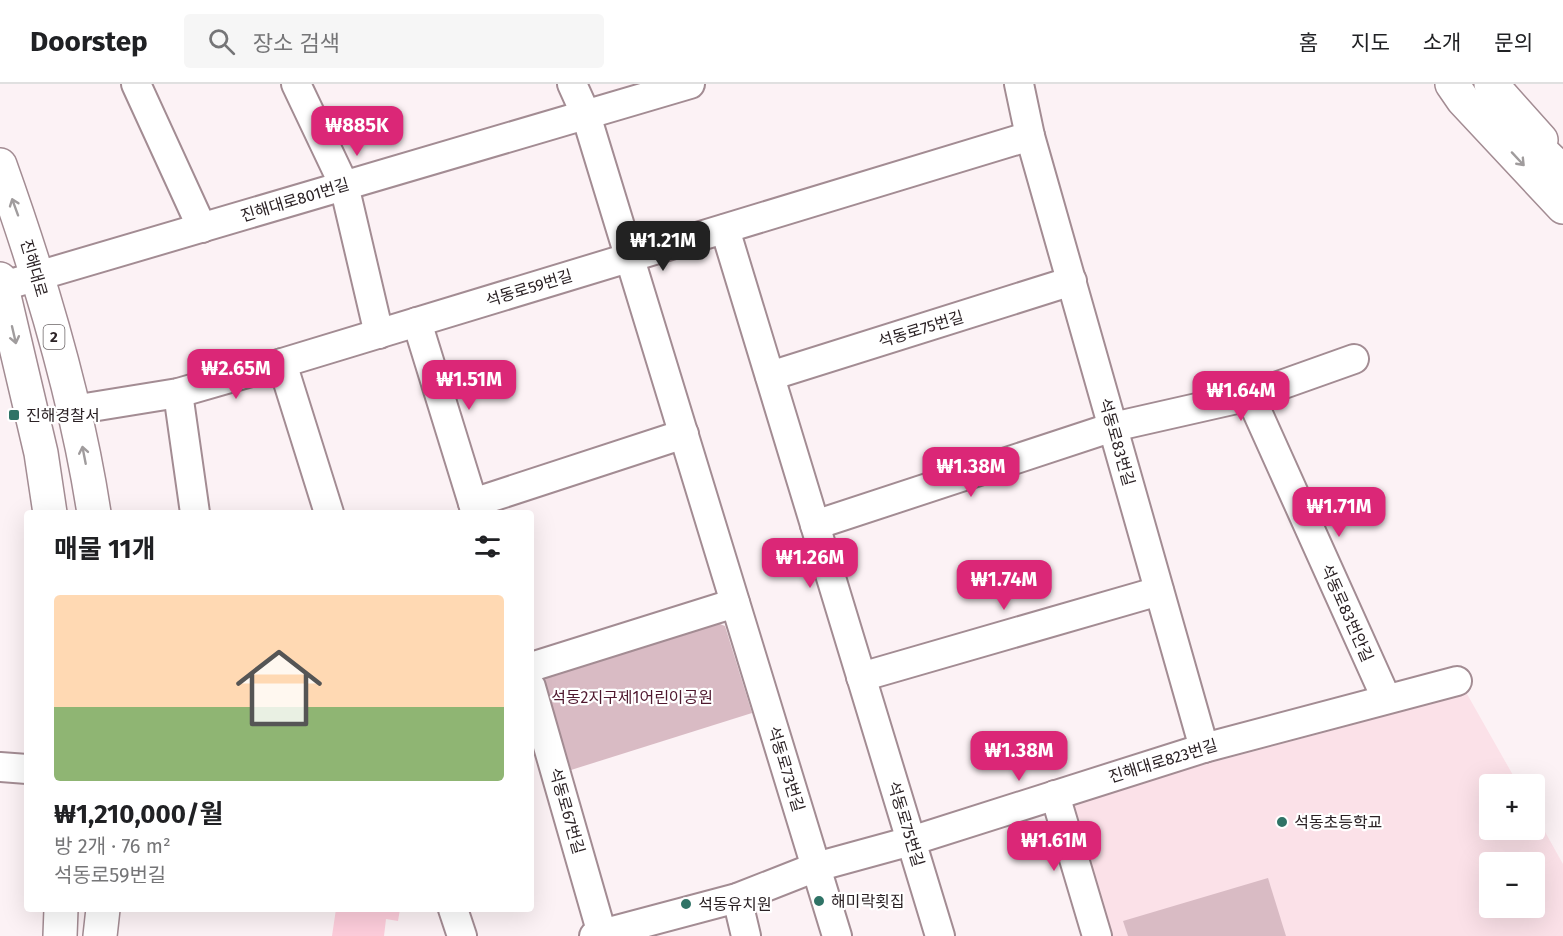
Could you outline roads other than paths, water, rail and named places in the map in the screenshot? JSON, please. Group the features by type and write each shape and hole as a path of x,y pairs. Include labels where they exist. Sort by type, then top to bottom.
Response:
{"main road":[{"path":"1452,84 1463,100 1563,207"},
{"path":"1475,84 1563,172"},
{"path":"1491,84 1563,164"},
{"name":"진해대로","path":"0,165 37,276 85,453 94,510"},
{"path":"1,284 41,453 50,510"},
{"path":"60,936 62,912"},
{"path":"100,936 103,912"}],"street":[{"path":"136,84 202,228"},
{"path":"296,84 344,185 379,334"},
{"name":"석동로73번길","path":"572,84 586,115 837,936"},
{"name":"진해대로801번길","path":"1,284 37,276 690,84"},
{"name":"석동로83번길","path":"1019,84 1030,136 1204,748"},
{"name":"석동로59번길","path":"73,410 178,393 1030,136"},
{"name":"석동로75번길","path":"725,229 940,936"},
{"name":"석동로75번길","path":"770,376 1072,281"},
{"path":"417,322 475,508 684,434"},
{"path":"815,525 1113,427 1250,396 1353,359"},
{"path":"282,363 328,510"},
{"path":"178,393 195,510"},
{"name":"석동로83번안길","path":"1250,396 1386,698"},
{"path":"861,677 1159,591"},
{"path":"534,666 735,603"},
{"name":"진해대로823번길","path":"598,935 737,898 816,867 911,841 1204,748 1457,681"},
{"name":"석동로67번길","path":"534,698 598,935"},
{"path":"0,767 24,769"},
{"path":"1055,795 1097,936"},
{"path":"737,898 746,936"},
{"path":"454,912 462,936"}],"place":[{"name":"진해경찰서","path":"14,415"},
{"name":"석동초등학교","path":"1282,822"},
{"name":"해미락횟집","path":"819,901"},
{"name":"석동유치원","path":"686,904"}],"park label":[{"name":"석동2지구제1어린이공원","path":"632,697"}]}
